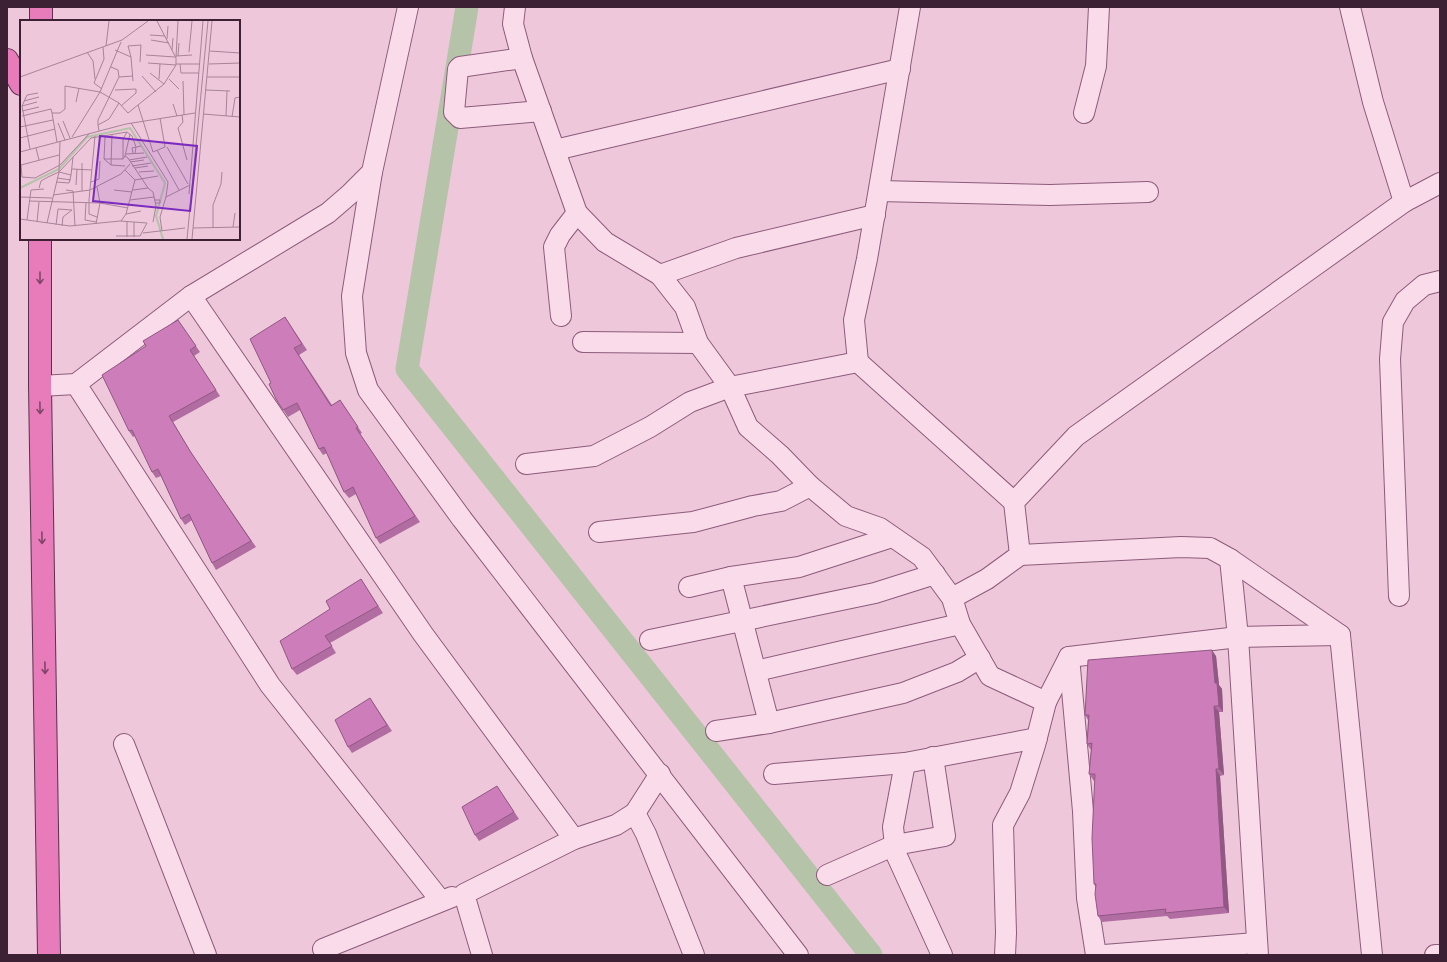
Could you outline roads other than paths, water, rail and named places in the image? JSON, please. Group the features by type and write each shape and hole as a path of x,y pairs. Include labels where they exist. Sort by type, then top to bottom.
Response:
{"highway":[{"path":"41,7 41,20"},
{"path":"7,60 20,82"},
{"path":"40,240 40,386 49,955"}],"street":[{"path":"408,7 372,172 352,296 356,353 368,390 462,519 798,955"},
{"path":"515,7 514,24 522,58 577,213 605,242 660,276 685,307 698,343 730,387 748,427 780,455 810,486 846,516 880,528 922,557 952,598 960,624 990,676 1046,702"},
{"path":"910,7 879,191 854,320 858,362 1014,502 1020,555"},
{"path":"1084,113 1096,66 1099,7"},
{"path":"1350,7 1373,102 1404,202"},
{"path":"522,58 460,67 458,69 454,112 460,118 541,110"},
{"path":"554,150 900,69"},
{"path":"40,386 76,384 191,296 328,213 372,172"},
{"path":"1014,502 1076,436 1404,202 1440,183"},
{"path":"879,191 1050,195 1148,192"},
{"path":"561,316 554,247 560,235 577,213"},
{"path":"660,276 736,248 874,215"},
{"path":"1399,596 1390,358 1393,322 1405,301 1424,285 1440,281"},
{"path":"191,296 423,634 574,839"},
{"path":"583,342 698,343"},
{"path":"526,464 594,456 650,427 690,402 730,387 858,362"},
{"path":"76,384 270,685 441,901"},
{"path":"599,532 693,522 753,506 781,502 810,486"},
{"path":"689,587 731,577 799,567 892,537"},
{"path":"952,598 987,579 1020,555 1181,547 1210,548 1230,559 1340,636 1372,955"},
{"path":"1104,955 1257,949 1238,637 1230,559"},
{"path":"650,640 875,594 934,574"},
{"path":"731,577 744,620 769,723"},
{"path":"756,671 960,624"},
{"path":"1069,657 1238,637 1340,636"},
{"path":"1005,955 1006,933 1002,825 1020,793 1037,738 1046,702 1069,657"},
{"path":"1069,657 1083,811 1087,898 1096,955"},
{"path":"716,731 769,723 903,693 957,672 980,658"},
{"path":"774,774 905,763 1037,738"},
{"path":"124,744 206,955"},
{"path":"827,875 895,845 945,836 933,757"},
{"path":"905,763 893,827 896,854 942,955"},
{"path":"323,949 441,901 464,894 574,839 616,825 635,813 660,774"},
{"path":"635,813 646,834 694,955"},
{"path":"464,894 482,955"},
{"path":"1435,955 1440,955"}],"waterway":[{"path":"467,7 407,369 871,955"}]}
